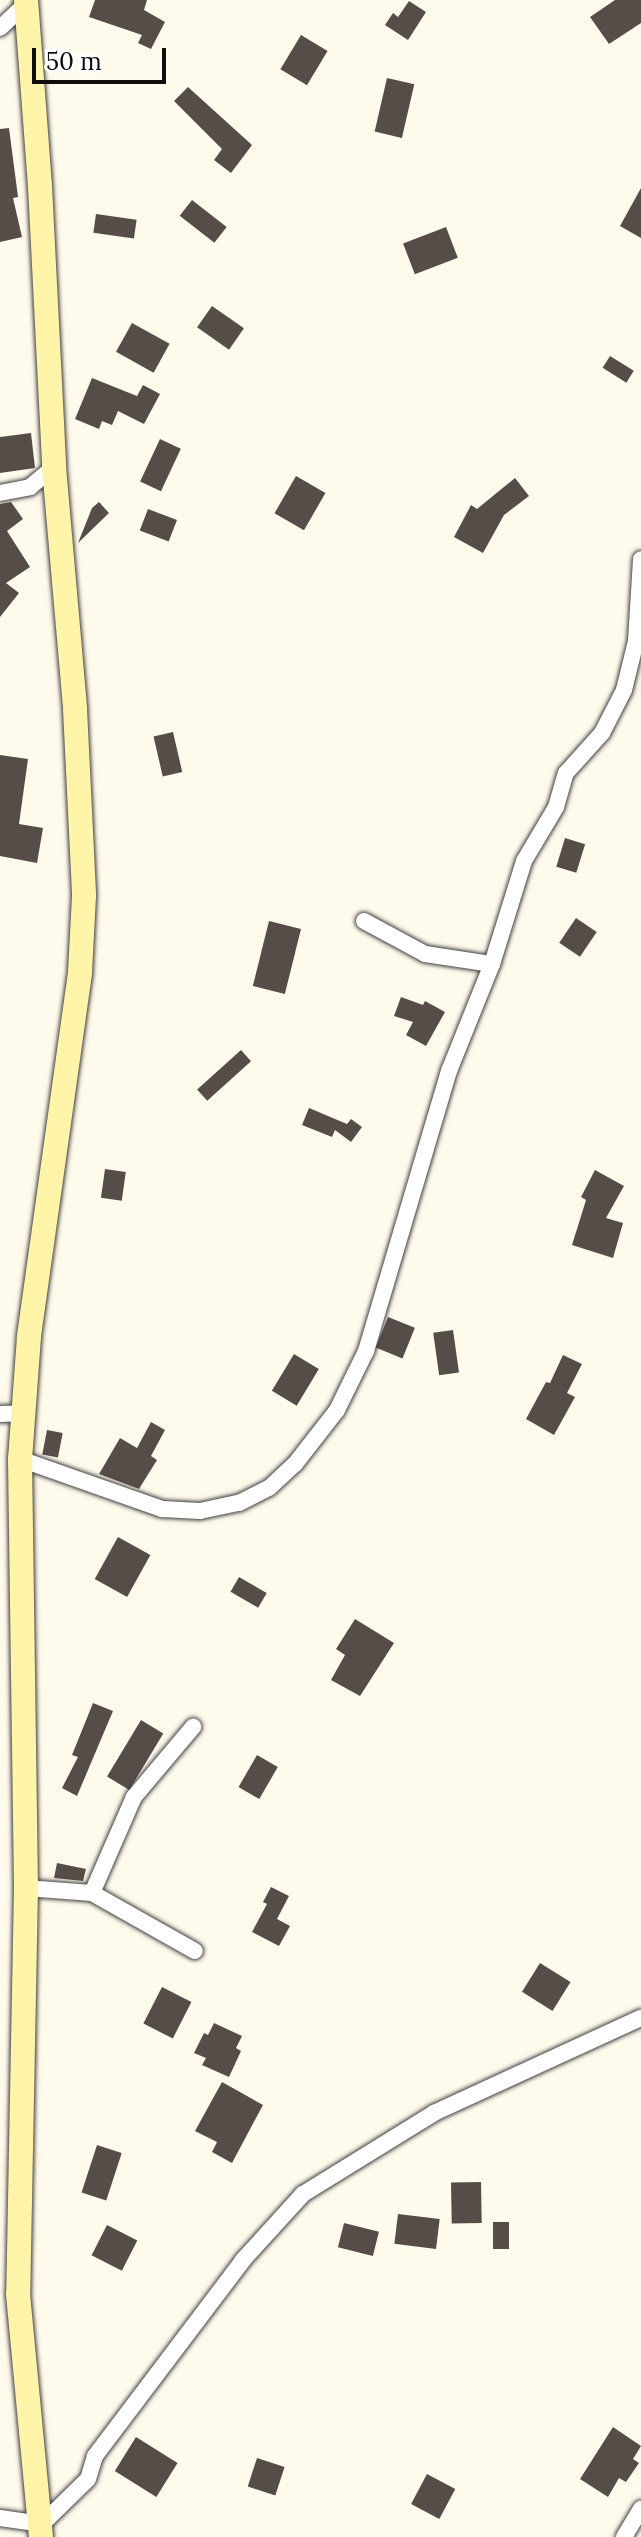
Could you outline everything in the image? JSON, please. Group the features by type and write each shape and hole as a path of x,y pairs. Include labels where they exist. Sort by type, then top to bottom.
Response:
{"main road":[{"path":"26,2 40,186 54,467 75,709 84,896 80,973 29,1337 20,1459 26,1888 9,2290 42,2531"}],"street":[{"path":"0,28 26,2"},
{"path":"0,493 30,487 54,467"},
{"path":"20,1459 162,1509 200,1511 239,1503 269,1488 295,1464 337,1410 366,1351 449,1071 492,964 524,861 556,807 566,773 602,733 624,690 636,641 641,559"},
{"path":"364,921 425,954 492,964"},
{"path":"0,1414 25,1413"},
{"path":"92,1893 134,1797 193,1727"},
{"path":"26,1888 92,1893 195,1951"},
{"path":"0,2518 42,2531 88,2479 95,2456 243,2260 303,2194 434,2113 641,2018"},
{"path":"624,2537 641,2509"}],"building":[{"path":"95,0 147,0 144,10 165,22 151,49 138,43 142,35 89,17"},
{"path":"615,0 641,0 641,23 609,44 590,17"},
{"path":"409,1 426,12 408,40 385,25 393,13 398,17"},
{"path":"301,35 328,51 307,85 280,69"},
{"path":"387,78 414,84 402,138 375,132"},
{"path":"188,87 252,145 231,173 214,160 222,149 174,101"},
{"path":"9,128 18,197 13,198 22,237 0,242 0,129"},
{"path":"641,188 641,238 620,226"},
{"path":"192,200 227,227 214,243 180,216"},
{"path":"96,214 137,220 134,239 93,233"},
{"path":"446,227 458,258 415,274 403,243"},
{"path":"212,306 244,328 229,350 197,327"},
{"path":"132,323 170,344 154,373 116,352"},
{"path":"610,356 634,371 626,383 603,368"},
{"path":"92,378 137,396 143,385 160,394 144,424 118,411 112,425 102,421 99,429 75,419"},
{"path":"31,433 35,468 0,473 0,437"},
{"path":"160,439 181,449 161,491 140,482"},
{"path":"296,476 325,493 304,530 274,513"},
{"path":"515,478 529,496 504,515 483,553 454,537 471,505 477,509"},
{"path":"11,502 23,519 7,531 30,567 6,583 19,593 0,617 0,504"},
{"path":"99,502 109,513 78,543 92,508"},
{"path":"148,509 177,520 169,542 140,530"},
{"path":"173,732 182,772 163,776 154,736"},
{"path":"0,755 28,759 19,824 43,828 37,863 0,856"},
{"path":"565,838 585,844 576,873 556,867"},
{"path":"576,918 597,932 580,957 559,943"},
{"path":"269,921 301,929 285,994 253,986"},
{"path":"401,997 423,1005 425,1001 445,1012 426,1046 406,1035 413,1022 394,1016"},
{"path":"241,1050 251,1061 207,1101 197,1089"},
{"path":"309,1108 347,1124 351,1119 362,1127 351,1142 335,1130 332,1137 302,1125"},
{"path":"105,1169 126,1172 122,1201 101,1198"},
{"path":"595,1170 624,1186 606,1218 623,1223 613,1258 572,1245 586,1200 581,1197"},
{"path":"388,1317 415,1328 403,1358 376,1348"},
{"path":"453,1330 459,1373 439,1375 433,1333"},
{"path":"294,1354 319,1369 297,1406 272,1391"},
{"path":"563,1355 582,1364 567,1393 575,1397 554,1435 526,1419 546,1382 550,1383"},
{"path":"151,1422 165,1430 151,1456 157,1460 139,1489 99,1474 120,1438 137,1448"},
{"path":"47,1430 63,1433 58,1458 42,1455"},
{"path":"118,1537 150,1555 127,1597 95,1579"},
{"path":"239,1577 267,1593 258,1608 230,1592"},
{"path":"355,1619 394,1643 360,1696 331,1680 345,1655 336,1649"},
{"path":"93,1703 113,1711 77,1796 62,1788 78,1757 72,1755"},
{"path":"141,1720 163,1733 129,1790 107,1777"},
{"path":"257,1755 278,1767 259,1799 238,1787"},
{"path":"57,1863 86,1869 83,1881 54,1878"},
{"path":"271,1887 289,1896 277,1919 290,1926 279,1946 252,1932 267,1904 263,1902"},
{"path":"540,1963 571,1982 553,2011 522,1992"},
{"path":"162,1987 191,2002 173,2039 143,2024"},
{"path":"214,2023 242,2036 236,2048 241,2051 229,2077 202,2065 206,2058 194,2053 204,2033 208,2035"},
{"path":"222,2082 263,2105 232,2163 212,2152 217,2142 195,2131"},
{"path":"97,2145 122,2153 106,2201 82,2193"},
{"path":"481,2182 482,2223 452,2224 451,2183"},
{"path":"398,2214 440,2219 436,2249 394,2244"},
{"path":"493,2222 509,2222 509,2249 493,2249"},
{"path":"344,2223 379,2232 373,2256 338,2247"},
{"path":"107,2225 137,2240 122,2271 92,2255"},
{"path":"613,2427 641,2446 633,2459 639,2463 626,2482 619,2478 608,2497 580,2479"},
{"path":"136,2437 178,2463 156,2497 115,2471"},
{"path":"257,2458 285,2467 275,2495 248,2487"},
{"path":"427,2474 455,2489 439,2519 411,2504"}]}
